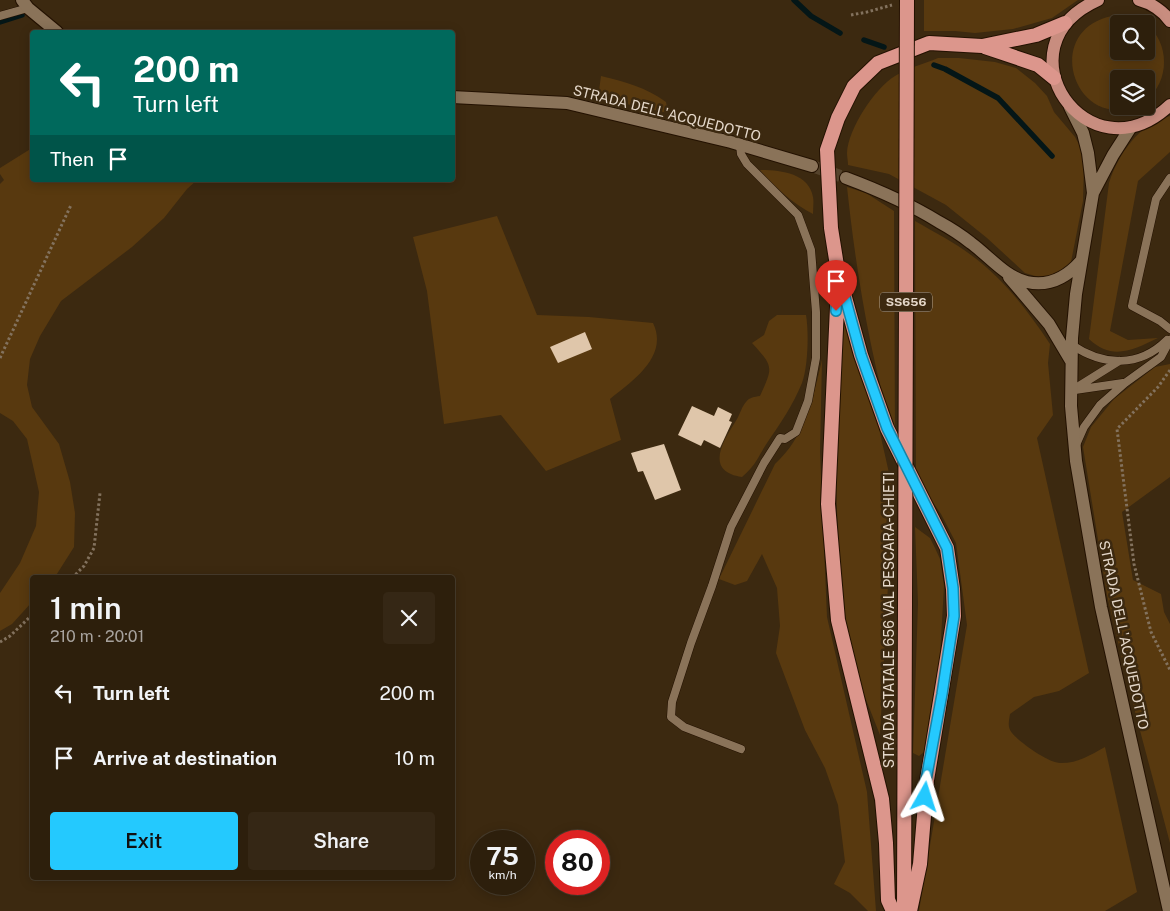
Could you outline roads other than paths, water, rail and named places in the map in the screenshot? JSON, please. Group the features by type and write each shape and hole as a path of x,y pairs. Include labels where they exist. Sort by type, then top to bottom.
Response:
{"highway":[{"name":"STRADA STATALE 656 VAL PESCARA-CHIETI","path":"903,1 904,911"},
{"path":"910,911 920,864 926,780 954,616 952,574 947,548 887,428 861,355 838,272 831,228 827,150 838,118 854,86 878,63 929,43 982,46 1036,35 1065,23"},
{"path":"982,46 1038,65 1054,78"},
{"path":"838,272 828,504 830,536 838,620 882,799 888,900 893,911"}],"main road":[{"path":"1098,0 1082,7 1065,23 1056,40 1052,59 1054,78 1060,93 1070,106 1087,120 1108,128 1131,127 1146,123 1170,105"},
{"path":"1139,0 1147,2 1166,15 1170,22"}],"street":[{"path":"25,4 55,30"},
{"name":"STRADA DELL'ACQUEDOTTO","path":"455,97 567,103 740,145 812,166"},
{"name":"STRADA DELL'ACQUEDOTTO","path":"1070,106 1083,133 1088,153 1093,193 1076,294 1072,345 1071,391 1075,447 1101,607 1169,911"},
{"name":"STRADA DELL'ACQUEDOTTO","path":"1093,193 1113,155 1131,127"},
{"path":"846,178 878,190 939,221 972,243 1013,277 1027,282 1043,284 1058,280 1071,272 1081,261"},
{"path":"1001,268 1049,324 1071,361"}],"lane":[{"path":"0,16 25,4"},
{"path":"740,145 741,154 747,164 798,215 811,250 816,312 816,358 808,401 796,432 785,439 780,438 764,463 731,527 672,702 671,717 684,727 741,749"},
{"path":"1170,178 1156,199 1132,306 1160,321 1170,329"},
{"path":"1072,345 1094,357 1118,361 1140,358 1159,348 1170,338"},
{"path":"1075,447 1084,427 1100,405 1125,383 1161,357 1170,338"},
{"path":"1071,391 1118,361"},
{"path":"1071,391 1125,383"}],"waterway":[{"path":"794,0 811,16 840,33"},
{"path":"0,22 22,15"},
{"path":"864,40 884,47"},
{"path":"934,65 998,98 1052,156"}],"tunnel":[{"path":"812,166 846,178"}]}
